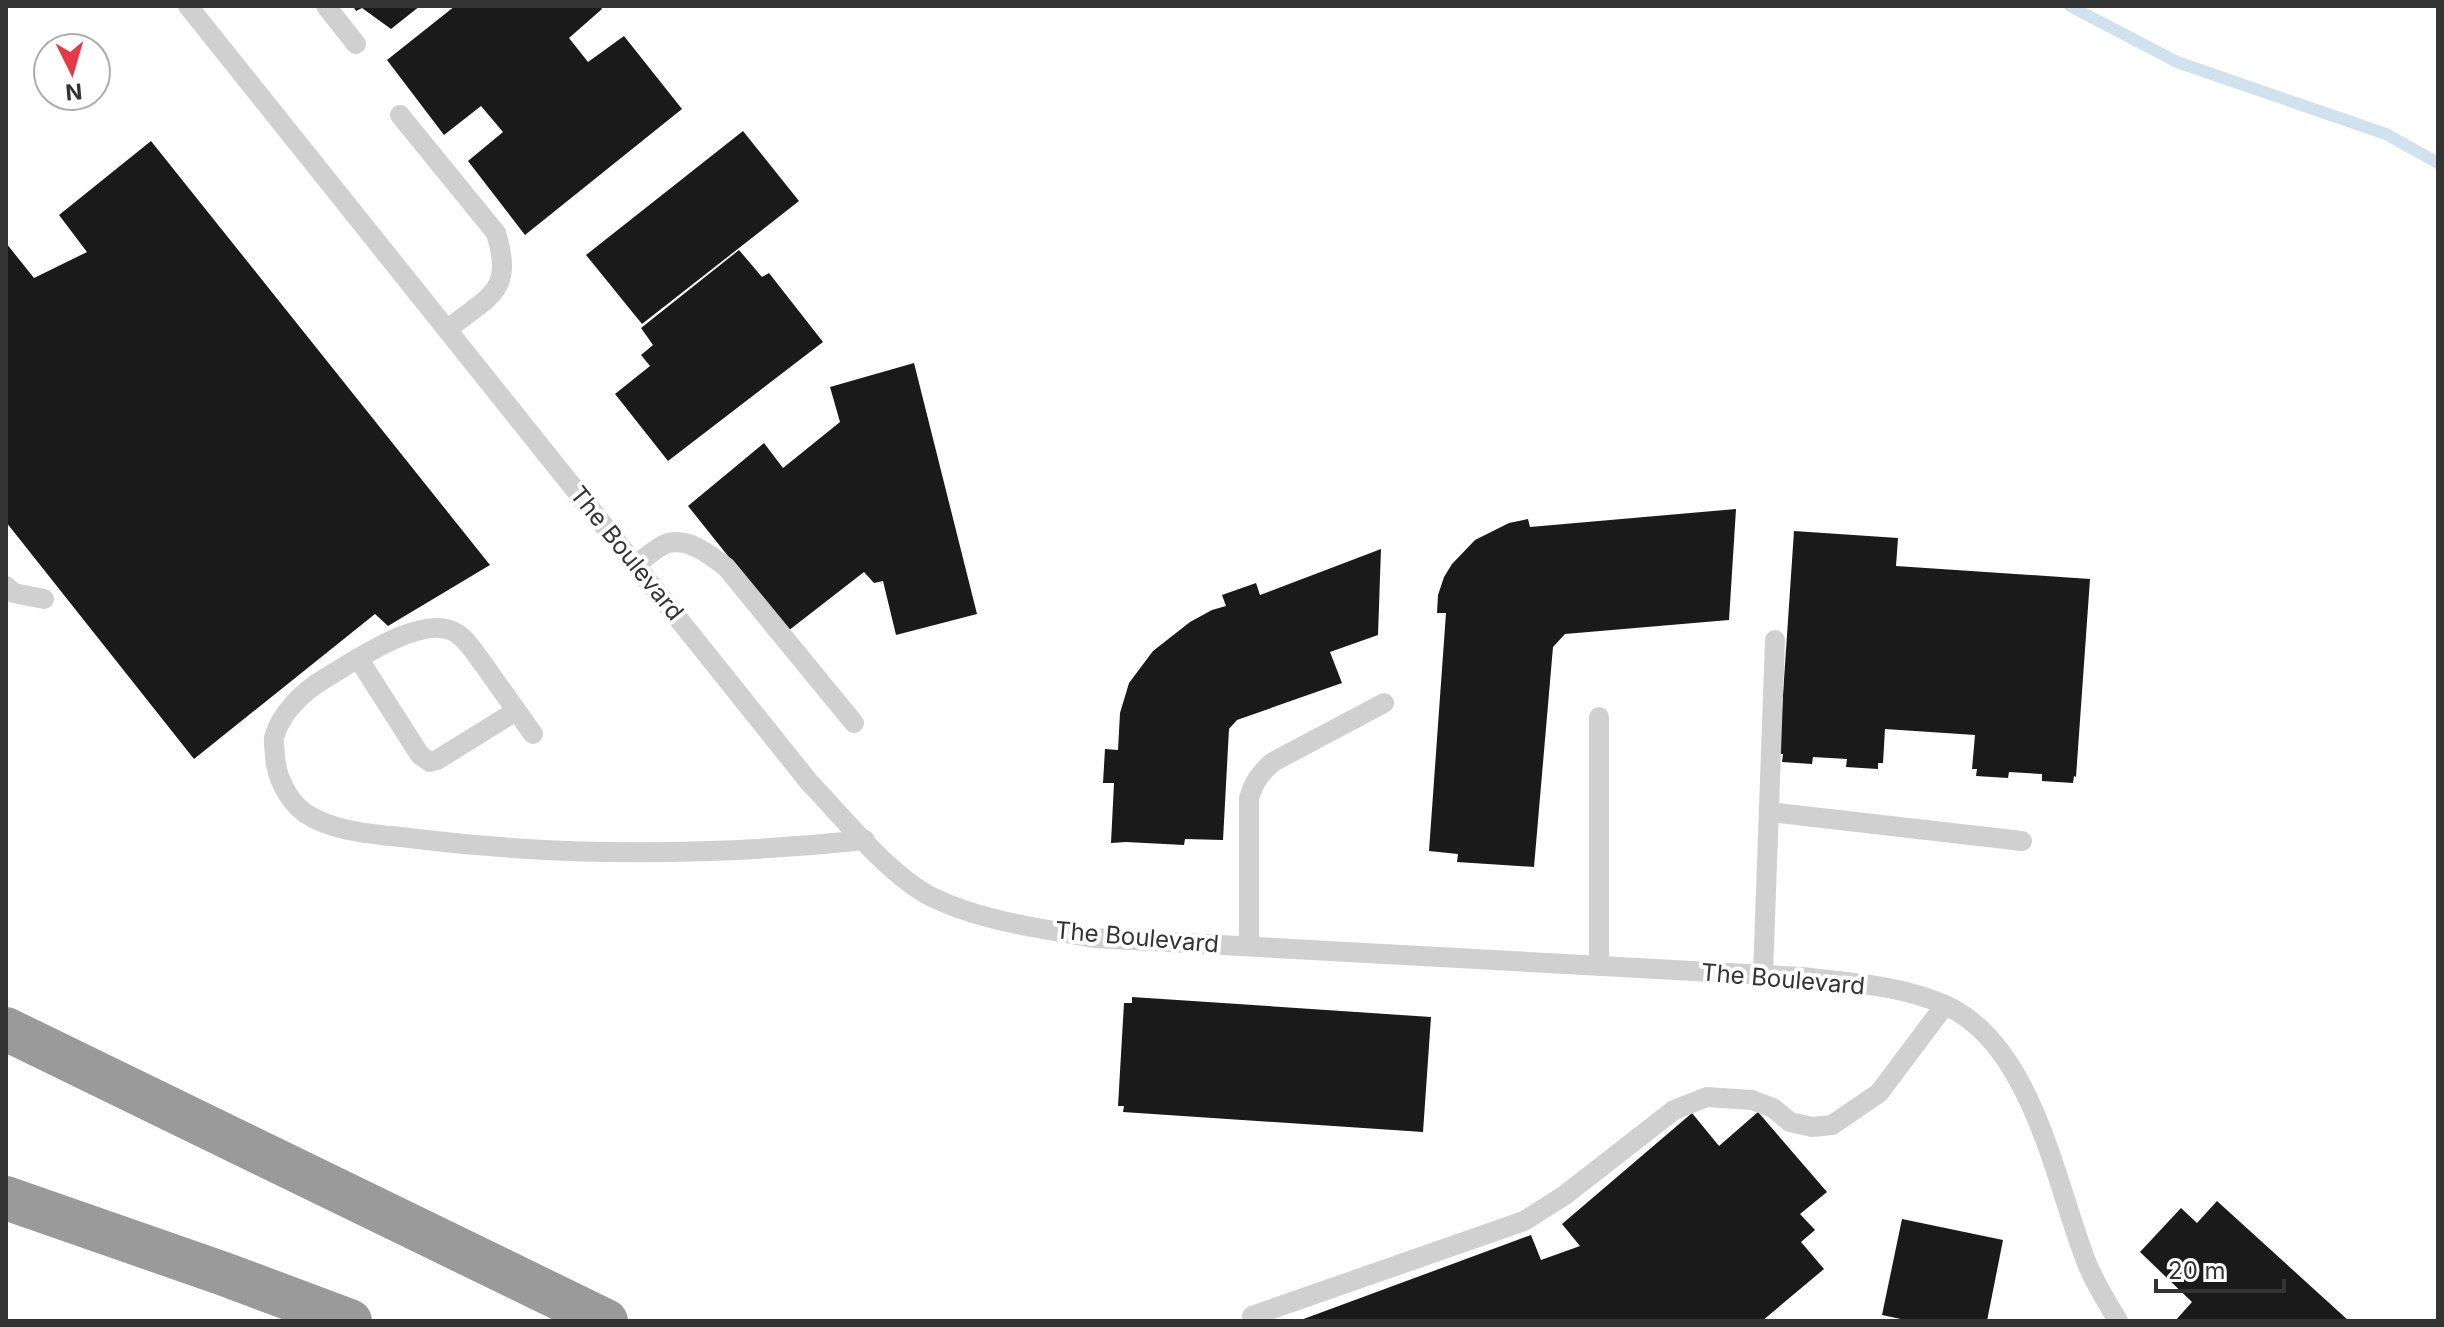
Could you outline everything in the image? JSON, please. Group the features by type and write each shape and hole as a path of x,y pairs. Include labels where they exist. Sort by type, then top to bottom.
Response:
{"highway":[{"path":"6,1029 606,1321"},
{"path":"6,1198 350,1321"}],"lane":[{"name":"The Boulevard","path":"188,6 809,782 890,866 932,897 988,918 1094,938 1802,977 1902,990 1945,1005 1972,1020 2016,1072 2052,1158 2087,1264 2118,1321"},
{"path":"326,6 356,44"},
{"path":"400,115 496,233 502,254 503,272 497,290 448,329"},
{"path":"636,565 668,543 685,543 703,550 726,567 854,723"},
{"path":"6,586 14,593 44,599"},
{"path":"533,734 471,648 457,633 439,626 415,631 358,658 311,687 285,715 274,739 276,766 288,796 305,813 333,825 365,832 473,846 572,852 748,851 865,840"},
{"path":"1763,975 1775,640"},
{"path":"358,658 420,755 430,762 516,711"},
{"path":"1249,946 1249,798 1253,785 1261,772 1273,762 1384,703"},
{"path":"1599,717 1599,966"},
{"path":"1769,812 2022,841"},
{"path":"1252,1316 1524,1221 1565,1195 1674,1110 1707,1097 1752,1100 1773,1108 1790,1122 1812,1127 1832,1125 1879,1093 1945,1005"}],"building":[{"path":"353,6 420,6 391,29 362,8 356,11"},
{"path":"455,6 600,6 602,9 569,38 588,62 624,36 682,109 525,235 468,161 503,132 481,106 444,135 387,60"},
{"path":"743,131 799,201 642,324 586,255"},
{"path":"151,141 490,565 388,626 375,614 194,759 6,522 6,243 34,278 87,252 59,215"},
{"path":"739,250 762,277 769,273 823,342 668,461 615,394 650,366 641,355 653,345 641,328"},
{"path":"914,363 977,614 896,635 883,581 874,583 864,572 788,631 688,506 764,443 783,468 840,422 830,387"},
{"path":"1736,509 1729,620 1565,634 1553,647 1534,867 1457,862 1458,854 1429,851 1446,613 1437,613 1438,595 1452,564 1475,540 1509,523 1528,519 1530,527"},
{"path":"1794,531 1898,538 1896,566 2090,579 2076,777 2073,783 2042,781 2042,774 2009,772 2008,778 1976,776 1977,769 1972,769 1975,735 1885,729 1883,763 1878,763 1878,769 1846,767 1847,759 1813,757 1812,764 1782,762 1783,754 1779,754"},
{"path":"1381,549 1378,635 1330,652 1342,683 1237,720 1229,729 1223,840 1185,839 1184,845 1111,843 1114,783 1103,783 1105,749 1118,750 1120,713 1129,683 1153,651 1190,622 1226,606 1222,595 1256,583 1260,595"},
{"path":"1132,997 1431,1017 1423,1132 1123,1112 1124,1106 1118,1106 1124,1003 1132,1003"},
{"path":"1758,1112 1827,1192 1800,1214 1815,1230 1801,1242 1824,1269 1762,1321 1298,1321 1531,1235 1541,1260 1580,1246 1562,1224 1692,1113 1719,1146"},
{"path":"2217,1201 2349,1321 2175,1321 2192,1302 2140,1252 2181,1208 2197,1223"},
{"path":"1902,1219 2003,1240 1987,1321 1910,1321 1882,1315"}],"waterway":[{"path":"2070,6 2177,62 2386,134 2438,163"}]}
